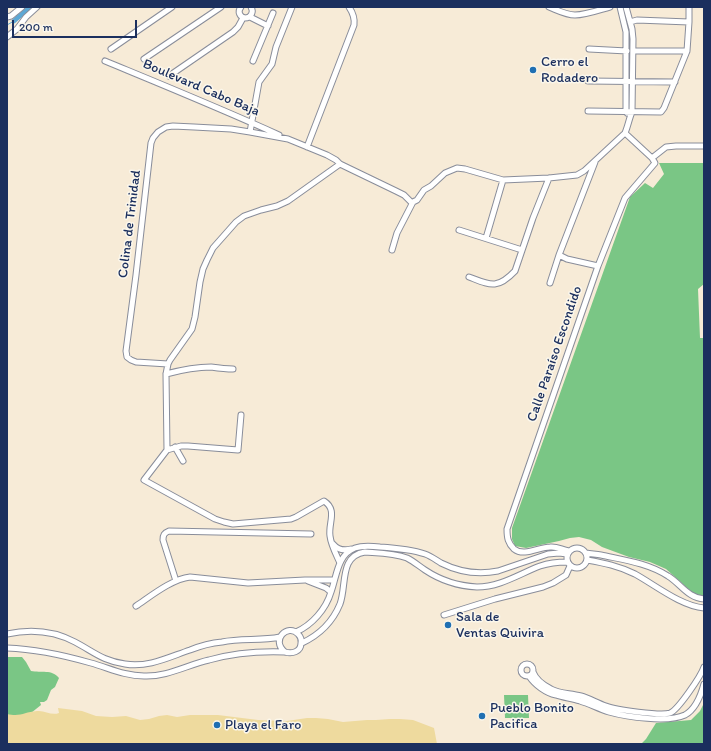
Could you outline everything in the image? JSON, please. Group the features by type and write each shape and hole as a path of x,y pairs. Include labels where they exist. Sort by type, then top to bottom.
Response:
{"street":[{"path":"7,18 22,7"},
{"path":"7,37 17,29 26,17 37,7"},
{"path":"111,49 172,7"},
{"path":"144,59 221,7"},
{"path":"240,7 239,14 243,18"},
{"path":"250,17 253,12 251,7"},
{"path":"250,132 259,82 272,64 274,52 292,7"},
{"path":"307,147 354,25 354,18 349,7"},
{"path":"550,7 574,15 610,7"},
{"path":"392,250 397,233 413,202 415,202 424,190 445,174 457,168 503,180 576,175 584,171 596,161 625,133 629,118 629,81 626,32 620,7"},
{"path":"626,7 632,33 633,51 629,81"},
{"path":"588,112 661,112 687,51 689,7"},
{"path":"253,61 273,13"},
{"path":"243,18 250,17 268,26"},
{"path":"169,76 233,32 243,18"},
{"path":"630,22 637,20 689,22"},
{"path":"589,49 627,51"},
{"path":"633,51 687,51"},
{"name":"Boulevard Cabo Baja","path":"105,61 177,90 333,158 340,164 396,191 413,202"},
{"path":"588,81 674,82"},
{"name":"Colina de Trinidad","path":"168,364 136,362 127,358 126,349 151,143 155,134 166,128 173,126 194,127"},
{"name":"Boulevard Cabo Baja","path":"194,127 250,132 288,139"},
{"path":"625,133 652,158 666,148 676,146 704,146"},
{"name":"Calle Paraíso Escondido","path":"568,553 551,546 522,553 517,551 508,540 507,529 598,266 625,198 655,164 652,158"},
{"path":"550,283 559,255 596,161"},
{"path":"166,450 166,374 168,364 176,350 192,329 203,269 214,248 236,222 244,216 288,201 340,164"},
{"path":"469,277 486,284 493,285 508,278 515,271 533,218 549,178"},
{"path":"486,238 503,180"},
{"path":"460,230 522,250"},
{"path":"559,255 567,259 598,266"},
{"path":"166,374 210,367 233,369"},
{"path":"241,415 238,450 188,446 175,447 166,450 144,480 215,519 233,524 291,519 324,501 330,505 332,511 330,531 331,542 340,563"},
{"path":"175,447 183,461"},
{"path":"176,581 163,537 166,532 311,534"},
{"path":"7,648 39,650 96,664 121,673 154,676 169,673 206,660 230,655 256,652 293,653 302,643 318,633 333,616 340,604 343,593 347,564 354,555 359,553 364,552 399,556 408,559 445,580 462,586 477,587 500,583 549,563 569,564 573,568 580,568 587,560 586,553 578,547 574,548 568,553 548,554 498,571 474,573 456,569 428,555 414,551 373,546 346,550 338,549 331,542"},
{"path":"296,632 306,626 317,616 328,599 340,563 348,552 354,548"},
{"path":"444,615 553,583 566,575 569,564 568,553"},
{"path":"586,553 634,561 646,565 669,576 694,596 704,598"},
{"path":"587,560 604,563 623,569 682,601 695,607 704,608"},
{"path":"136,606 176,581 190,577 248,584 305,580 334,580"},
{"path":"305,580 326,588 331,592"},
{"path":"7,634 30,631 53,634 75,642 105,659 126,665 159,662 190,650 222,642 280,636 287,631 292,630 299,635 302,643"},
{"path":"280,636 279,645 285,652"},
{"path":"704,667 699,677 679,705 671,713 664,714 612,708 582,696 555,691 531,674 532,681 547,692 554,695 575,699 600,709 618,714 656,719 679,717 687,713 695,706 700,697 704,684"}],"green space":[{"path":"659,163 704,163 704,284 698,289 700,338 704,338 704,596 698,596 693,593 666,569 650,562 629,557 602,547 591,540 579,537 570,538 526,548 515,546 512,539 512,528 630,197 645,183 653,188 664,174"},
{"path":"7,657 22,657 31,671 50,672 59,678 55,687 51,690 47,700 40,702 41,705 11,729 7,744"},
{"path":"504,695 528,695 529,718 505,718"},
{"path":"704,703 704,744 641,744 656,723 691,720 700,711"}],"sand":[{"name":"Playa el Faro","path":"58,708 82,711 96,716 126,716 140,720 167,715 177,717 190,715 218,715 258,720 287,721 307,718 328,719 343,722 390,719 413,720 434,728 437,744 7,744 7,714 19,715 40,711 56,714 59,713"}],"waterway":[{"path":"14,21 30,7"},
{"path":"7,25 14,21"}],"place":[{"name":"Cerro el Rodadero","path":"533,70"},
{"name":"Sala de Ventas Quivira","path":"448,625"},
{"name":"Pueblo Bonito Pacifica","path":"482,716"},
{"name":"Playa el Faro","path":"217,725"}]}
